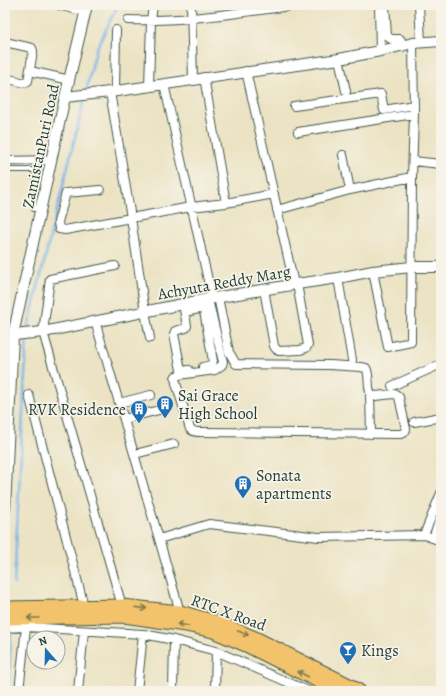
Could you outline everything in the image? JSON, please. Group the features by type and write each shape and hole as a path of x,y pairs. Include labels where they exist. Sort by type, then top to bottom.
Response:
{"main road":[{"name":"RTC X Road","path":"5,608 122,606 180,612 215,627 246,645 338,691"},
{"name":"RTC X Road","path":"5,618 124,616 186,625 215,627 255,638 359,691"}],"street":[{"path":"58,5 86,9"},
{"path":"149,86 151,21 153,5"},
{"path":"191,5 193,79"},
{"path":"128,20 151,21 191,18 298,5"},
{"path":"379,5 380,51"},
{"path":"385,5 387,36 391,39 400,39 402,46"},
{"path":"373,272 388,347 411,342 412,177 419,5"},
{"name":"ZamistanPuri Road","path":"5,509 12,335 40,191 52,160 70,96 70,80 86,9"},
{"path":"116,30 112,91 150,338"},
{"path":"70,96 339,59 417,43 441,41"},
{"path":"5,42 32,48 33,51 28,81 26,82 5,78"},
{"path":"339,59 346,91"},
{"path":"30,71 70,80"},
{"path":"246,71 295,284 308,345 306,348 300,350 279,351 276,349 274,346 264,289"},
{"path":"204,77 226,203"},
{"path":"164,84 223,362"},
{"path":"294,106 381,94 384,110 414,105"},
{"path":"298,132 414,114"},
{"path":"343,155 350,190"},
{"path":"5,162 52,160"},
{"path":"413,161 441,164"},
{"path":"277,210 350,190 412,177"},
{"path":"100,190 66,193 58,222 59,229 65,230 191,207 226,203 274,194"},
{"path":"115,266 50,279 44,332 122,606"},
{"name":"Achyuta Reddy Marg","path":"12,335 33,334 145,312 184,308 209,300 295,284 412,267 441,267"},
{"path":"338,278 352,360"},
{"path":"184,308 187,326 186,328 175,331 174,334 180,367 181,370 184,371 208,366 213,361 209,300"},
{"path":"209,300 228,352 236,364 330,365 366,368 369,374 371,434"},
{"path":"95,322 160,539 180,612"},
{"path":"233,360 223,362 222,365 215,370 179,374 176,376 176,383 190,428 194,432 403,434 406,429 397,394 375,396 370,394"},
{"path":"392,386 441,364"},
{"path":"29,395 84,606"},
{"path":"119,404 151,395"},
{"path":"124,419 163,409"},
{"path":"414,422 441,417"},
{"path":"135,454 174,444"},
{"path":"424,535 441,493"},
{"path":"433,538 441,515"},
{"path":"160,539 210,524 318,537 424,535 441,540"},
{"path":"5,628 26,627 143,634 174,640 216,651 308,691"},
{"path":"20,691 26,627"},
{"path":"78,691 84,631"},
{"path":"137,691 143,634"},
{"path":"173,691 174,640"},
{"path":"214,691 216,651"}],"lane":[{"path":"28,161 29,170"},
{"path":"5,170 34,170 40,191 34,209"}],"waterway":[{"path":"86,92 96,50 118,5"},
{"path":"27,331 85,97"},
{"path":"14,584 27,336"},
{"path":"8,691 11,634"}],"place":[{"name":"Sai Grace High School","path":"165,419"},
{"name":"RVK Residence","path":"139,424"},
{"name":"Sonata apartments","path":"243,499"},
{"name":"Kings","path":"348,665"}]}
